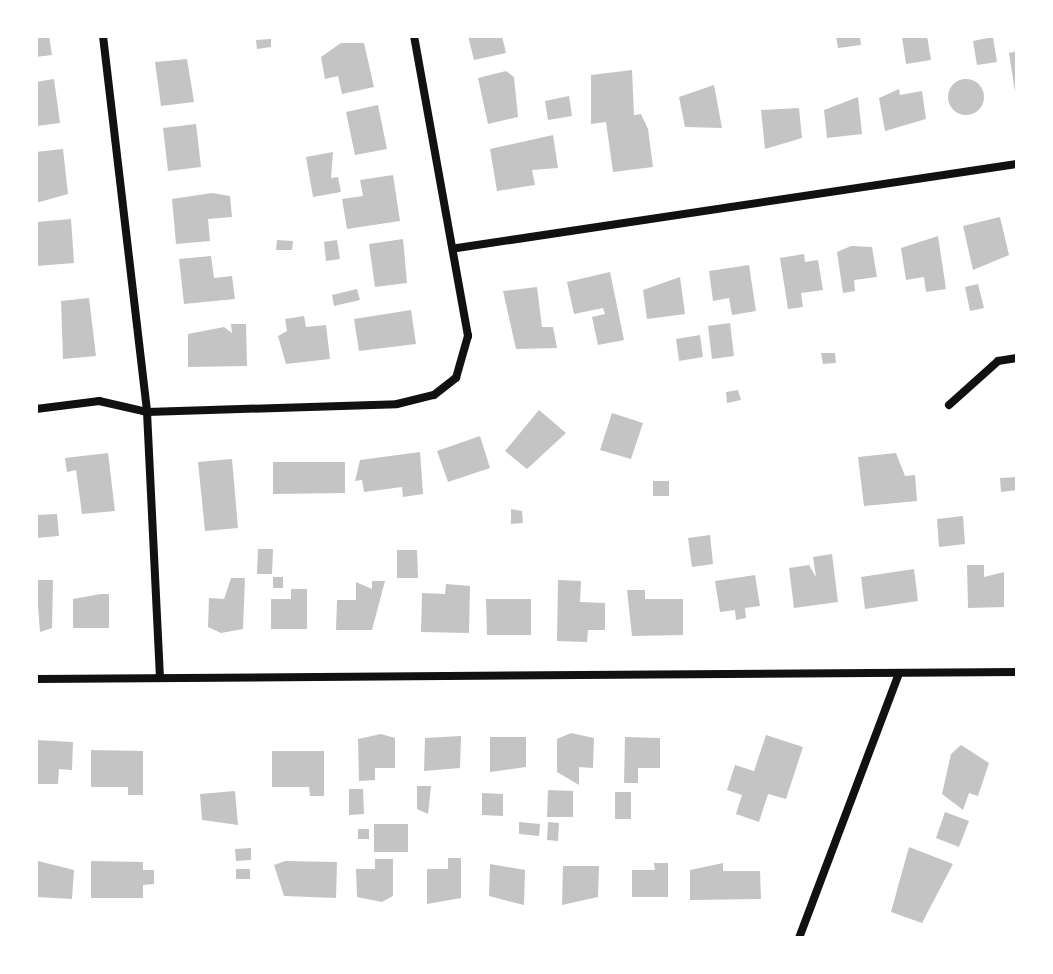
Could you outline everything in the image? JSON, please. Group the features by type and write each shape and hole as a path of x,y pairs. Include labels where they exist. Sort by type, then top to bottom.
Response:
{"street":[{"path":"103,36 147,412 160,677"},
{"path":"36,409 99,401 147,412 397,404 434,395 456,378 467,355 457,248 414,36"},
{"path":"457,248 1017,164"},
{"path":"949,405 998,361 1017,358"},
{"path":"36,679 1017,672"},
{"path":"799,938 899,673"}],"building":[{"path":"36,36 49,36 52,55 36,57"},
{"path":"468,36 502,36 506,53 474,60"},
{"path":"836,36 860,36 861,45 838,48"},
{"path":"927,36 931,60 906,64 902,37"},
{"path":"993,37 997,62 977,65 973,41"},
{"path":"271,39 271,47 257,49 256,40"},
{"path":"341,43 364,43 374,87 342,94 338,76 325,79 321,57"},
{"path":"1017,51 1017,91 1015,92 1009,53"},
{"path":"187,59 194,102 161,106 155,62"},
{"path":"632,70 634,115 641,114 648,129 653,167 613,172 606,122 591,124 591,75"},
{"path":"506,71 514,77 518,117 488,124 478,78"},
{"path":"54,79 60,123 36,126 36,82"},
{"path":"966,79 979,84 984,97 979,110 966,115 953,110 948,97 953,84"},
{"path":"714,85 722,128 685,127 679,97"},
{"path":"899,89 900,95 922,91 926,119 885,131 879,98"},
{"path":"569,96 572,116 548,120 545,101"},
{"path":"858,97 862,134 827,138 824,110"},
{"path":"378,105 387,149 355,155 346,112"},
{"path":"799,108 802,138 765,149 761,110"},
{"path":"196,124 201,167 168,171 163,128"},
{"path":"553,135 558,168 532,170 535,185 497,191 490,149"},
{"path":"63,149 68,194 36,203 36,152"},
{"path":"333,152 331,178 338,177 341,192 313,197 306,157"},
{"path":"393,175 400,221 347,229 342,199 363,196 360,180"},
{"path":"212,193 230,196 232,217 208,219 210,241 176,244 172,199"},
{"path":"1000,217 1009,255 973,270 963,226"},
{"path":"71,219 74,263 36,266 36,222"},
{"path":"938,236 946,289 926,292 924,277 906,280 901,248"},
{"path":"403,239 407,283 375,287 369,244"},
{"path":"277,240 293,241 292,250 276,250"},
{"path":"337,240 340,259 326,261 324,242"},
{"path":"851,246 872,247 877,277 854,280 855,291 843,293 837,252"},
{"path":"804,254 805,262 818,260 823,290 801,293 803,307 788,309 780,258"},
{"path":"211,256 214,278 232,276 235,299 184,304 179,259"},
{"path":"749,265 756,311 732,315 729,298 713,301 709,271"},
{"path":"610,272 624,340 598,345 592,317 605,314 603,308 574,314 567,282"},
{"path":"680,277 685,314 647,319 643,290"},
{"path":"978,284 984,308 970,311 965,287"},
{"path":"537,287 542,327 553,327 557,348 516,349 503,291"},
{"path":"357,289 360,300 334,306 332,295"},
{"path":"89,298 96,356 63,359 61,301"},
{"path":"411,310 416,344 359,351 354,319"},
{"path":"304,316 306,327 326,325 330,359 286,364 278,336 287,331 285,319"},
{"path":"730,323 734,356 712,359 708,326"},
{"path":"231,324 246,324 247,366 188,367 188,334 224,327 232,333"},
{"path":"700,335 703,357 679,361 676,339"},
{"path":"821,353 835,353 836,363 823,364"},
{"path":"738,390 741,400 727,403 726,392"},
{"path":"539,410 566,433 527,469 505,451"},
{"path":"612,413 643,423 631,459 600,450"},
{"path":"480,436 490,468 448,482 437,451"},
{"path":"420,452 423,494 403,497 402,487 364,492 362,480 355,481 360,460"},
{"path":"108,453 115,511 82,514 76,470 67,472 65,458"},
{"path":"896,453 905,476 915,475 917,501 864,506 858,457"},
{"path":"232,459 238,528 205,531 198,462"},
{"path":"273,462 345,462 345,493 273,494"},
{"path":"1017,477 1017,490 1001,492 1000,478"},
{"path":"653,481 669,481 669,496 653,496"},
{"path":"511,509 522,511 523,523 511,524"},
{"path":"57,514 59,536 36,538 36,515"},
{"path":"963,516 965,544 939,547 937,519"},
{"path":"710,535 713,564 692,567 688,538"},
{"path":"258,549 273,549 272,574 257,574"},
{"path":"397,550 417,550 418,578 397,578"},
{"path":"832,554 838,602 794,608 789,568 809,565 816,577 813,557"},
{"path":"967,565 984,565 984,577 1004,572 1004,607 968,608"},
{"path":"914,569 918,601 865,609 861,577"},
{"path":"755,575 760,606 745,608 746,618 736,620 735,610 720,612 715,581"},
{"path":"273,577 283,577 283,588 273,588"},
{"path":"231,578 245,578 243,629 221,633 208,627 209,598 224,599"},
{"path":"36,580 53,580 52,628 40,632"},
{"path":"558,580 581,581 580,602 605,603 605,630 588,630 587,642 557,641"},
{"path":"372,581 385,581 372,630 336,630 337,600 356,600 356,582 372,589"},
{"path":"446,584 470,586 469,633 421,632 422,593 445,594"},
{"path":"291,589 307,589 307,629 271,629 271,599 291,599"},
{"path":"627,590 645,590 645,599 683,599 683,635 632,636"},
{"path":"109,594 109,628 73,628 73,599"},
{"path":"486,599 531,599 531,635 487,635"},
{"path":"571,733 594,738 593,768 579,767 579,785 557,772 557,739"},
{"path":"381,734 395,738 395,768 375,768 375,780 359,781 358,739"},
{"path":"766,735 803,747 786,799 768,794 759,822 736,814 742,795 727,790 735,765 754,771"},
{"path":"461,736 460,768 424,771 425,738"},
{"path":"490,737 526,737 526,767 490,772"},
{"path":"625,737 660,738 660,768 638,768 638,783 624,783"},
{"path":"36,740 73,742 72,770 59,769 58,784 36,784"},
{"path":"961,745 989,763 978,796 969,793 963,810 942,794 951,754"},
{"path":"91,750 143,751 143,795 128,795 128,787 91,787"},
{"path":"272,751 324,751 324,796 310,796 309,787 272,787"},
{"path":"417,786 431,786 428,814 417,809"},
{"path":"349,789 363,789 364,814 349,815"},
{"path":"548,790 573,791 573,817 547,817"},
{"path":"235,791 238,825 202,820 200,794"},
{"path":"615,792 631,792 631,819 615,819"},
{"path":"482,793 503,794 503,816 482,815"},
{"path":"945,812 969,821 959,847 936,838"},
{"path":"519,822 540,824 539,836 519,834"},
{"path":"548,822 559,823 558,841 547,840"},
{"path":"374,824 408,824 408,852 374,852"},
{"path":"358,829 369,829 369,839 358,839"},
{"path":"909,847 953,864 922,923 891,912"},
{"path":"251,848 251,860 236,861 235,849"},
{"path":"448,858 461,858 461,898 427,904 427,869 448,869"},
{"path":"375,859 393,859 393,896 382,902 357,897 356,869 375,869"},
{"path":"38,861 74,870 72,899 36,897"},
{"path":"91,861 143,862 143,870 154,870 154,884 143,885 143,898 91,898"},
{"path":"285,861 337,862 336,898 284,896 274,865"},
{"path":"654,863 668,863 668,897 632,897 632,870 655,870"},
{"path":"723,863 723,871 760,871 761,899 690,900 690,870"},
{"path":"490,864 525,870 524,905 489,896"},
{"path":"563,866 599,866 598,897 562,905"},
{"path":"236,869 250,869 250,879 236,879"}]}
